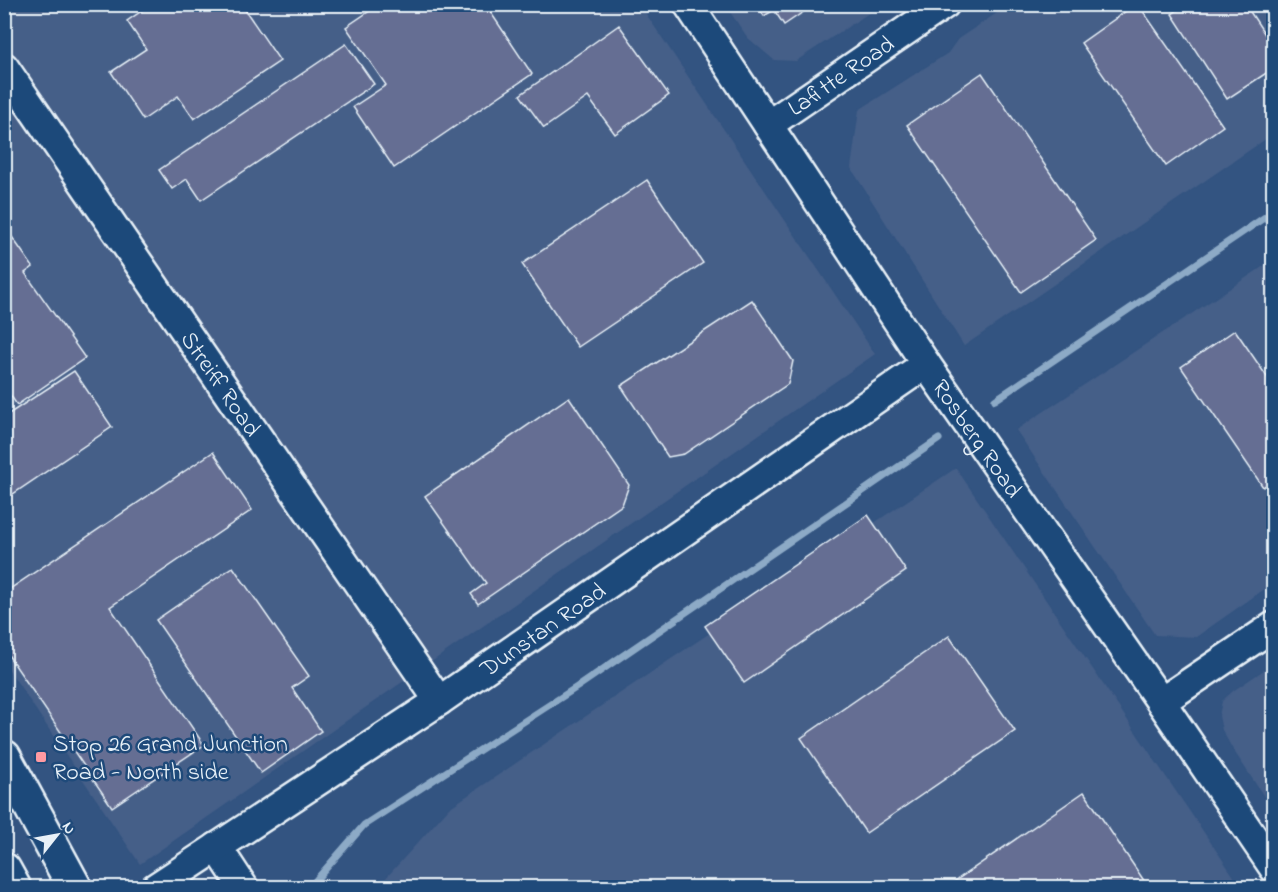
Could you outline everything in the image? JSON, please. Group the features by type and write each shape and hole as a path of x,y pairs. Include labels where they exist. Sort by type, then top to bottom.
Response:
{"highway":[{"path":"4,757 75,888"},
{"path":"4,870 14,888"}],"street":[{"name":"Rosberg Road","path":"688,4 926,364 1274,868"},
{"name":"Lafitte Road","path":"768,125 945,4"},
{"name":"Streiff Road","path":"4,67 439,701"},
{"name":"Dunstan Road","path":"155,888 439,701 926,364"},
{"path":"1161,702 1274,626"},
{"path":"217,847 244,888"}],"shaded area":[{"path":"4,5 640,5 875,354 140,864 5,664"},
{"path":"725,5 881,5 796,61 774,60 748,38"},
{"path":"1009,5 1273,5 1273,134 964,346 851,168 859,110 948,53 958,39"},
{"path":"1273,260 1273,583 1196,637 1155,635 1016,430"},
{"path":"956,468 1241,887 377,888 449,808"},
{"path":"1273,664 1273,810 1232,748 1222,730 1219,716 1222,701"}],"building":[{"path":"152,4 241,4 280,61 194,119 178,96 143,120 111,72 146,49 127,21"},
{"path":"380,4 485,4 532,74 394,168 353,107 386,85 346,27"},
{"path":"756,4 815,4 784,25 774,10 764,16"},
{"path":"1136,4 1223,126 1166,166 1081,43"},
{"path":"1187,4 1245,4 1274,48 1274,68 1227,99 1172,14"},
{"path":"619,25 669,95 615,134 588,97 544,128 520,95"},
{"path":"346,44 374,84 201,200 187,179 172,189 159,170"},
{"path":"982,73 1096,240 1021,292 907,125"},
{"path":"647,180 703,263 578,347 522,264"},
{"path":"12,237 33,267 25,273 85,358 17,405 4,386 4,242"},
{"path":"752,300 793,361 788,384 684,454 668,457 621,386"},
{"path":"1235,330 1274,387 1274,480 1263,487 1181,367"},
{"path":"74,371 112,427 4,500 4,417"},
{"path":"569,397 629,485 622,505 478,604 471,594 486,583 425,496"},
{"path":"213,452 252,510 110,607 204,745 112,807 4,649 4,593"},
{"path":"868,515 906,571 744,683 705,626"},
{"path":"233,567 309,676 292,688 321,731 261,773 156,620"},
{"path":"949,636 1015,731 866,833 801,738"},
{"path":"1084,792 1149,888 945,888"}],"waterway":[{"path":"995,400 1274,211"},
{"path":"309,888 364,825 577,687 939,439"}],"place":[{"name":"Stop 26 Grand Junction Road - North side","path":"41,757"}]}
